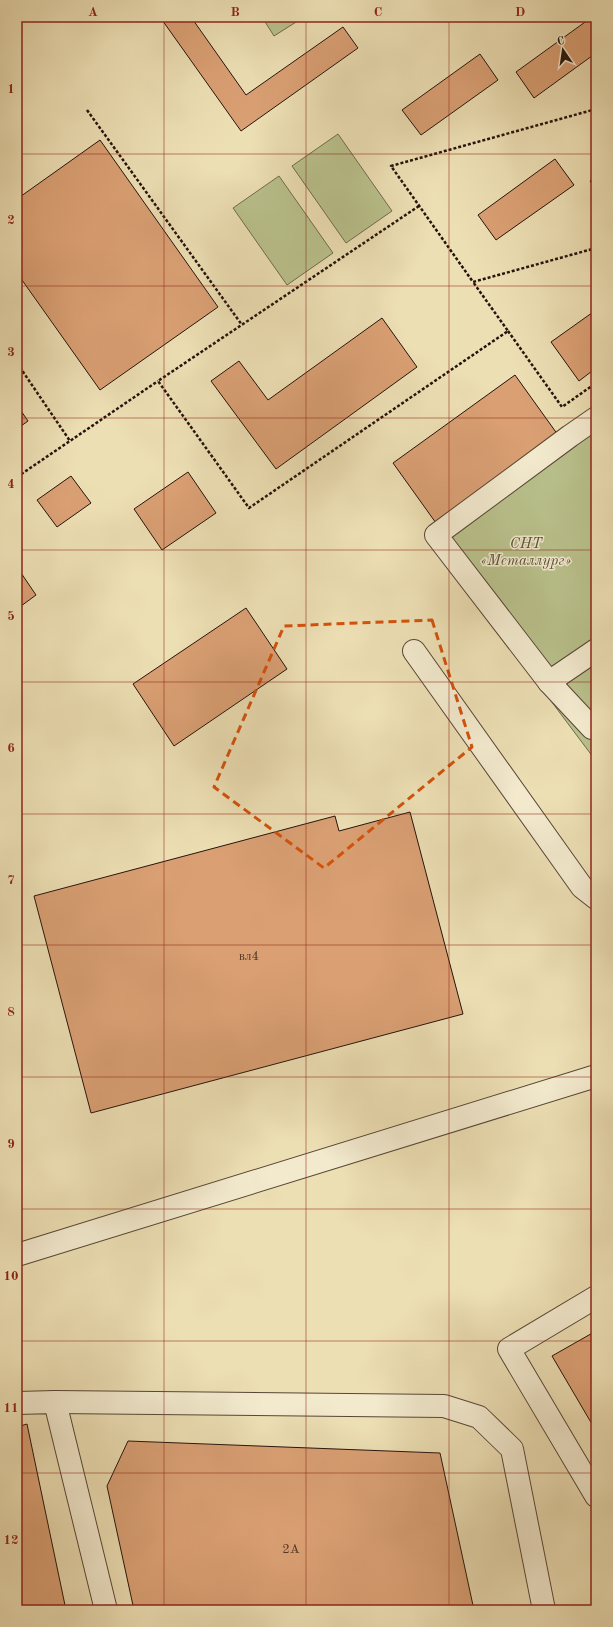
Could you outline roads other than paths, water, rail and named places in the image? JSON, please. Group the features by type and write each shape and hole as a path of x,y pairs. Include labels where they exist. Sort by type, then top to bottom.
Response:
{"lane":[{"path":"592,728 549,682 436,535 596,418"},
{"path":"549,682 596,650"},
{"path":"414,651 582,888 596,898"},
{"path":"17,1255 596,1076"},
{"path":"596,1296 509,1349 596,1496"},
{"path":"55,1402 106,1610"},
{"path":"17,1403 55,1402 444,1406 479,1417 512,1449 544,1610"}],"park label":[{"name":"СНТ «Металлург»","path":"526,552"}]}
